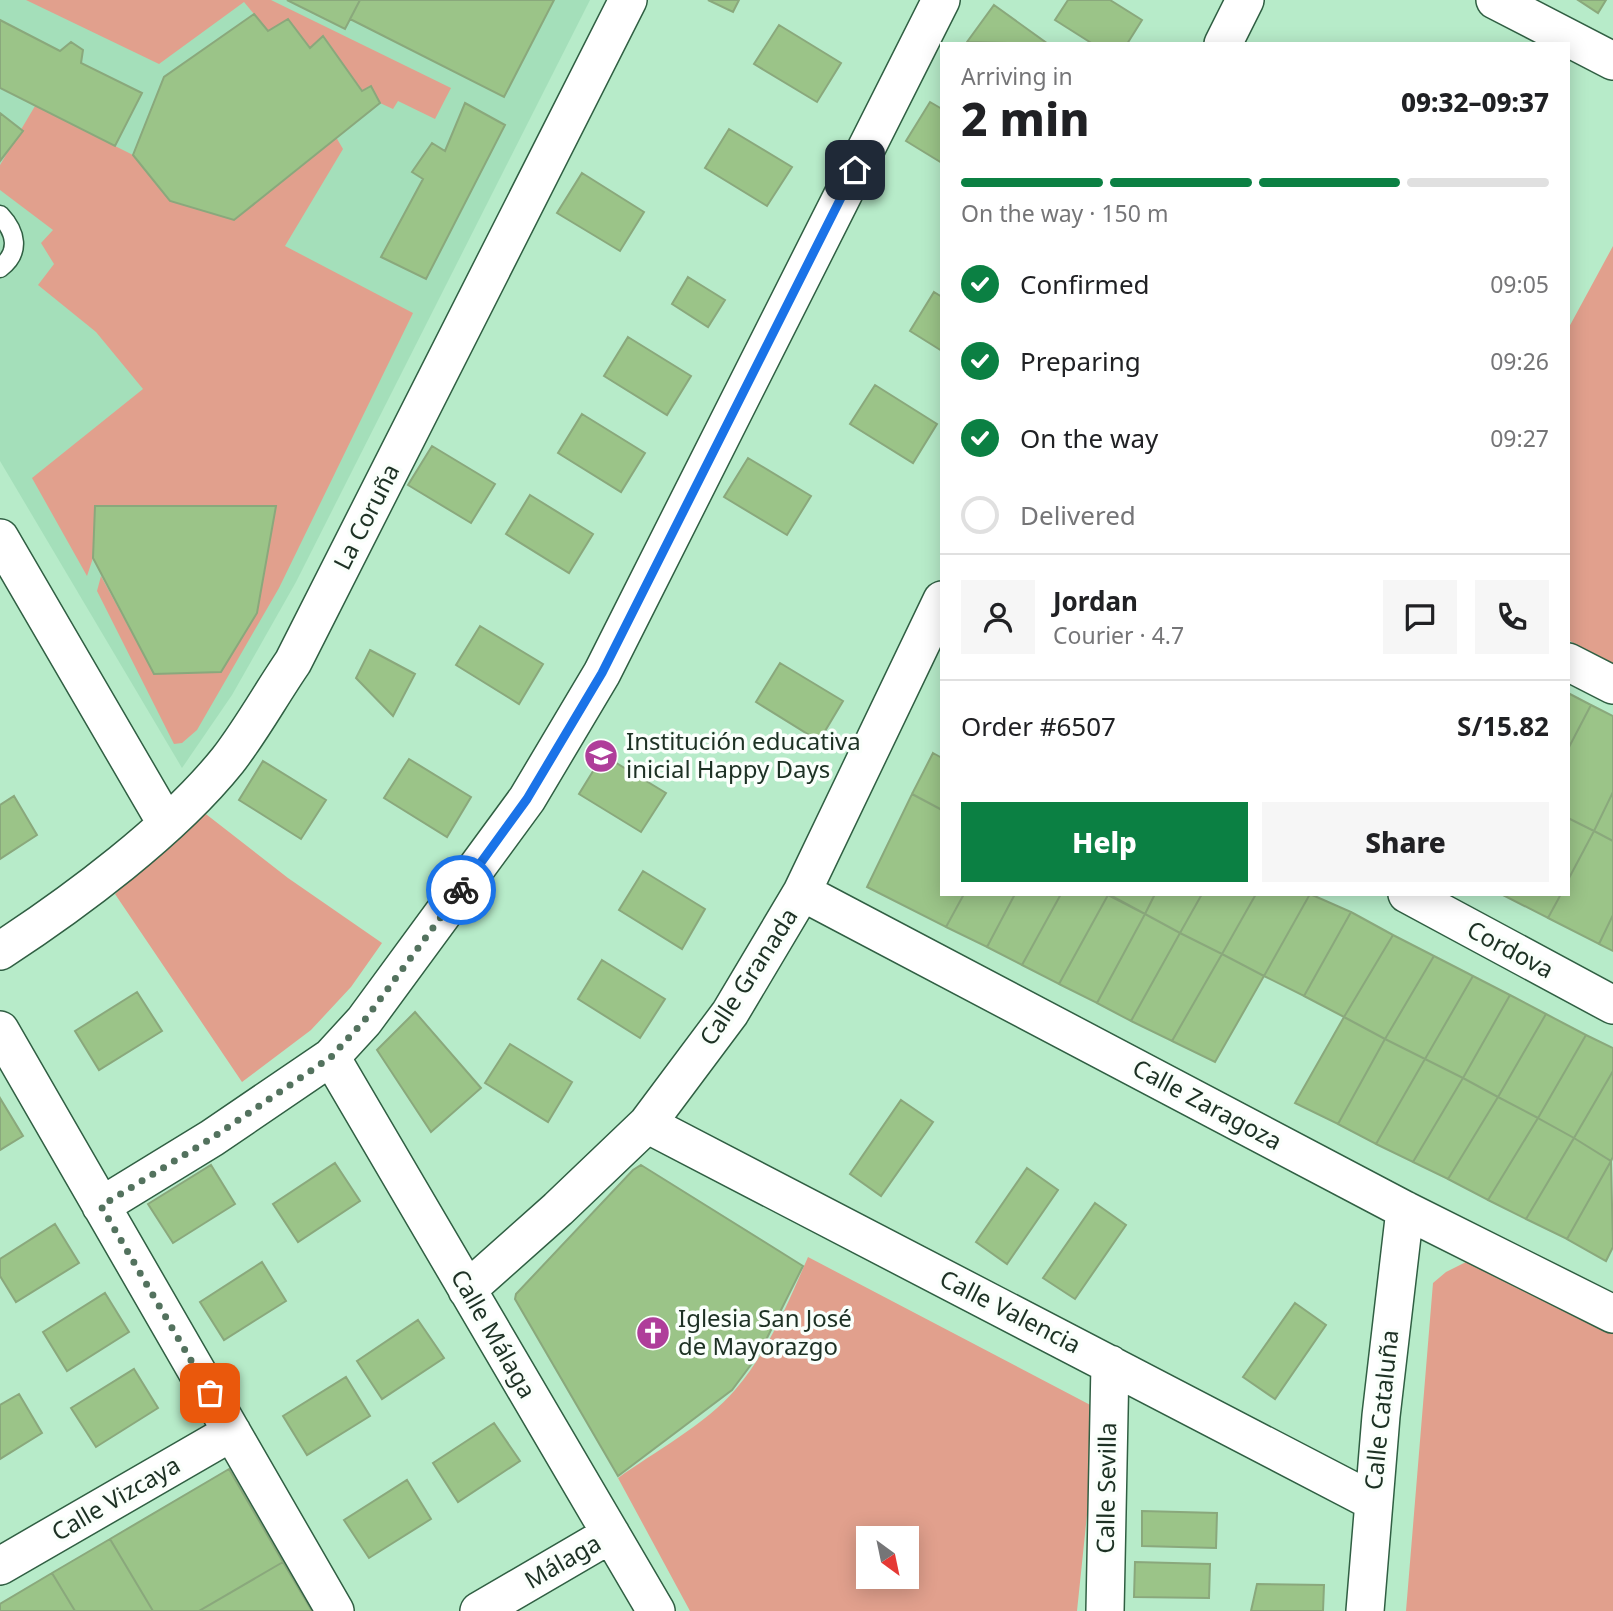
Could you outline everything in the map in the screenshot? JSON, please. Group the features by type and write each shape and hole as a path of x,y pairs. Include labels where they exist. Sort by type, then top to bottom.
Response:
{"street":[{"name":"La Coruña","path":"0,951 57,914 166,823 228,760 293,662 628,0"},
{"path":"101,1206 212,1138 331,1057 364,1021 527,799 602,673 941,0"},
{"path":"1224,42 1245,0"},
{"path":"1495,0 1540,35 1560,42"},
{"path":"1570,46 1613,61"},
{"path":"0,538 166,823"},
{"name":"Calle Granada","path":"467,1290 558,1209 647,1124 730,1013 802,892 931,647 940,609"},
{"path":"1570,663 1613,685"},
{"name":"Calle Zaragoza","path":"802,892 1405,1210 1613,1314"},
{"name":"Cordova","path":"1411,896 1613,1006"},
{"path":"0,1030 335,1611"},
{"name":"Calle Málaga","path":"331,1057 656,1611"},
{"name":"Calle Valencia","path":"647,1124 1372,1501"},
{"name":"Calle Cataluña","path":"1365,1611 1372,1501 1405,1210"},
{"name":"Calle Sevilla","path":"1104,1611 1110,1364"},
{"name":"Calle Vizcaya","path":"0,1566 232,1432"},
{"name":"Málaga","path":"479,1611 611,1534"}],"lane":[{"path":"0,215 14,235 14,249 8,262 0,268"}],"shaded area":[{"path":"0,0 590,0 296,582 232,695 182,768 0,461"},
{"path":"26,0 271,0 451,88 435,119 398,101 393,109 380,103 371,86 362,91 324,36 310,48 268,31 244,2 159,64"},
{"path":"35,106 133,155 170,201 233,220 336,137 343,149 285,246 413,313 279,588 197,730 182,743 174,744 97,591 101,576 154,674 221,672 257,613 275,506 95,506 93,558 87,576 32,478 143,389 96,332 38,285 54,264 41,243 53,230 0,190 0,165"},
{"path":"1613,246 1613,665 1570,641 1570,325"},
{"path":"202,811 288,878 382,943 351,987 311,1030 242,1082 115,894"},
{"path":"808,1257 1098,1409 1077,1611 690,1611 618,1478 695,1426 735,1390 758,1360"},
{"path":"1472,1259 1613,1331 1613,1611 1406,1611 1433,1283 1446,1272"}],"building":[{"path":"287,0 360,0 345,29"},
{"path":"360,0 554,0 504,97 350,19"},
{"path":"708,0 739,0 733,12"},
{"path":"1068,0 1110,0 1142,20 1128,42 1090,42 1055,20"},
{"path":"1578,0 1606,0 1598,13"},
{"path":"994,5 1045,42 967,42"},
{"path":"254,14 268,31 288,19 310,48 323,36 362,91 371,86 380,103 234,220 170,201 133,155 164,77"},
{"path":"0,20 60,51 71,42 83,50 81,63 142,93 115,146 0,88"},
{"path":"779,25 841,63 817,102 754,64"},
{"path":"930,102 940,108 940,162 906,141"},
{"path":"465,103 505,125 426,279 381,257 423,179 412,172 432,143 445,151"},
{"path":"0,113 23,131 0,161"},
{"path":"729,129 792,167 767,206 705,168"},
{"path":"582,173 644,212 620,251 557,213"},
{"path":"688,277 725,300 708,327 672,304"},
{"path":"934,292 940,296 940,350 910,331"},
{"path":"628,337 691,376 667,415 604,376"},
{"path":"875,385 937,424 913,463 850,424"},
{"path":"582,414 645,453 621,492 558,453"},
{"path":"432,446 495,484 471,523 408,485"},
{"path":"748,458 811,496 787,535 724,497"},
{"path":"530,495 593,534 569,573 506,534"},
{"path":"95,506 276,506 257,613 221,672 154,674 93,558"},
{"path":"480,626 543,664 519,704 456,665"},
{"path":"370,650 415,674 393,716 356,678"},
{"path":"780,663 843,701 819,741 756,702"},
{"path":"1570,694 1591,705 1570,745"},
{"path":"1591,705 1613,716 1613,792 1594,831 1570,819 1570,745"},
{"path":"933,753 940,757 940,809 912,794"},
{"path":"603,755 666,793 641,832 579,794"},
{"path":"409,759 471,797 447,837 384,798"},
{"path":"263,761 326,800 301,839 239,800"},
{"path":"1613,792 1613,841 1594,831"},
{"path":"912,794 940,809 940,896 963,896 946,927 867,887"},
{"path":"14,796 37,835 0,859 0,805"},
{"path":"1570,819 1594,831 1570,876"},
{"path":"1594,831 1613,841 1613,915 1599,944 1548,918 1560,896 1570,896 1570,876"},
{"path":"643,871 705,909 682,949 619,910"},
{"path":"963,896 1014,896 987,947 946,927"},
{"path":"1014,896 1060,896 1022,965 987,947"},
{"path":"1060,896 1107,896 1059,984 1022,965"},
{"path":"1107,896 1145,914 1097,1003 1059,984"},
{"path":"1112,896 1154,896 1145,914"},
{"path":"1154,896 1201,896 1180,933 1145,914"},
{"path":"1201,896 1255,896 1222,954 1180,933"},
{"path":"1255,896 1309,896 1264,976 1222,954"},
{"path":"1309,896 1351,912 1304,996 1264,976"},
{"path":"1505,896 1560,896 1548,918"},
{"path":"1351,912 1393,935 1344,1017 1304,996"},
{"path":"1145,914 1180,933 1131,1021 1097,1003"},
{"path":"1613,915 1613,951 1599,944"},
{"path":"1180,933 1222,954 1172,1041 1131,1021"},
{"path":"1393,935 1434,956 1385,1039 1344,1017"},
{"path":"1222,954 1264,976 1215,1062 1172,1041"},
{"path":"1434,956 1473,976 1425,1059 1385,1039"},
{"path":"602,960 665,999 640,1038 578,999"},
{"path":"1473,976 1510,995 1463,1078 1425,1059"},
{"path":"137,992 162,1031 99,1070 75,1031"},
{"path":"1510,995 1546,1014 1498,1097 1463,1078"},
{"path":"415,1012 481,1088 431,1132 377,1050"},
{"path":"1546,1014 1586,1035 1538,1118 1498,1097"},
{"path":"1344,1017 1385,1039 1338,1124 1295,1103"},
{"path":"1586,1035 1613,1048 1613,1071 1574,1138 1538,1118"},
{"path":"1385,1039 1425,1059 1376,1144 1338,1124"},
{"path":"510,1044 572,1082 548,1122 485,1083"},
{"path":"1425,1059 1463,1078 1413,1162 1376,1144"},
{"path":"1613,1071 1613,1157 1611,1161 1574,1138"},
{"path":"1463,1078 1498,1097 1448,1179 1413,1162"},
{"path":"1498,1097 1538,1118 1488,1200 1448,1179"},
{"path":"0,1098 23,1136 0,1150"},
{"path":"901,1100 933,1122 881,1196 850,1174"},
{"path":"1538,1118 1574,1138 1526,1219 1488,1200"},
{"path":"1574,1138 1611,1161 1567,1239 1526,1219"},
{"path":"1611,1161 1613,1247 1606,1261 1567,1239"},
{"path":"335,1163 360,1201 298,1242 273,1204"},
{"path":"211,1165 235,1204 173,1243 148,1204"},
{"name":"Iglesia San José de Mayorazgo","path":"641,1165 803,1266 759,1354 732,1390 618,1476 515,1299 516,1294 633,1170"},
{"path":"1027,1168 1058,1190 1007,1264 976,1242"},
{"path":"1095,1203 1126,1225 1075,1299 1043,1278"},
{"path":"55,1224 79,1263 16,1302 0,1276 0,1259"},
{"path":"262,1262 286,1301 224,1340 200,1302"},
{"path":"105,1293 129,1332 67,1371 43,1332"},
{"path":"1295,1303 1326,1325 1275,1399 1243,1377"},
{"path":"418,1320 444,1358 382,1399 357,1361"},
{"path":"134,1369 158,1408 96,1447 71,1408"},
{"path":"346,1377 370,1416 307,1455 283,1416"},
{"path":"19,1394 42,1433 0,1459 0,1405"},
{"path":"494,1423 520,1461 458,1502 433,1463"},
{"path":"229,1469 283,1562 199,1611 153,1611 110,1539"},
{"path":"407,1480 431,1519 369,1558 344,1520"},
{"path":"1142,1511 1217,1513 1216,1548 1142,1546"},
{"path":"110,1539 153,1611 75,1611 52,1573"},
{"path":"283,1562 312,1611 199,1611"},
{"path":"1135,1562 1210,1564 1209,1598 1134,1597"},
{"path":"52,1573 75,1611 0,1611 0,1604"},
{"path":"1257,1584 1324,1585 1323,1611 1251,1611"}],"way so far":[{"path":"210,1393 101,1206 212,1138 331,1057 364,1021 461,890"}],"place":[{"name":"Institución educativa inicial Happy Days","path":"601,756"},
{"name":"Iglesia San José de Mayorazgo","path":"653,1333"}],"route":[{"path":"461,890 527,799 602,673 855,170"}]}
